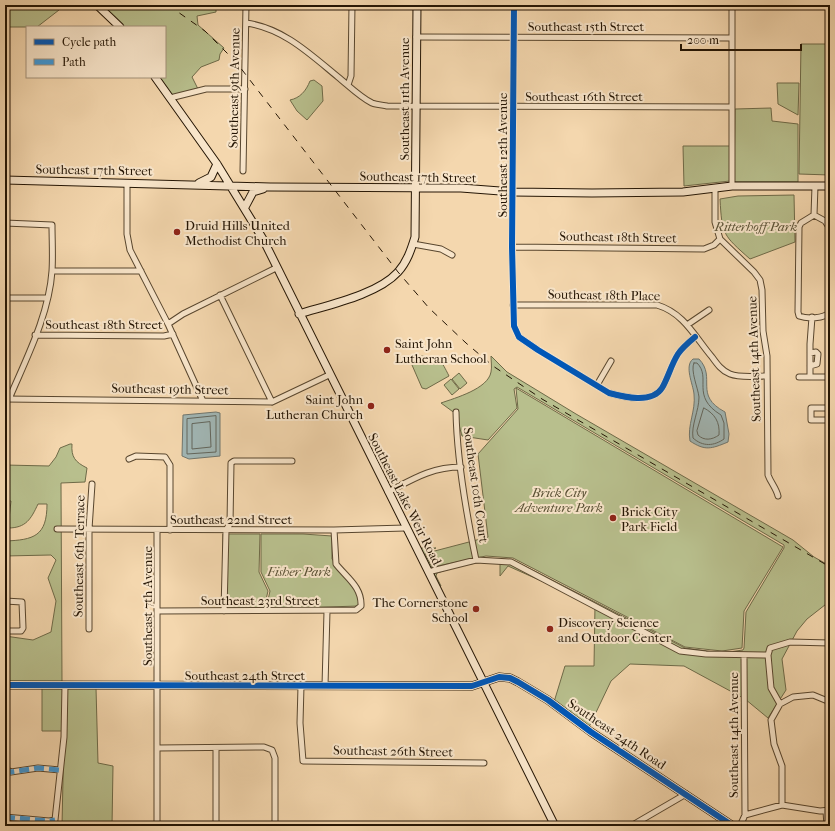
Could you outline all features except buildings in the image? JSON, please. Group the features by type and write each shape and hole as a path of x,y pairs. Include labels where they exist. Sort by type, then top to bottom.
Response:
{"main road":[{"path":"97,5 119,26"},
{"name":"Southeast 11th Avenue","path":"299,314 355,296 388,281 398,272 410,254 415,237 417,5"},
{"name":"Southeast Lake Weir Road","path":"156,78 217,164 263,239 329,375 555,826"},
{"path":"196,185 211,177 217,164"},
{"name":"Southeast 17th Street","path":"5,180 270,187 461,188 512,192 657,194 732,186 830,186"},
{"path":"245,208 253,192 270,187"},
{"name":"Southeast 24th Road","path":"484,682 499,677 510,678 518,682 548,700 591,732 732,826"},
{"name":"Southeast 24th Street","path":"5,685 472,686 484,682"}],"street":[{"name":"Southeast 9th Avenue","path":"243,171 246,5"},
{"path":"348,85 351,76 352,5"},
{"name":"Southeast 12th Avenue","path":"513,305 512,192 514,5"},
{"path":"732,5 732,186"},
{"name":"Southeast 16th Street","path":"246,23 254,24 282,34 300,45 348,85 373,103 387,106 732,107"},
{"name":"Southeast 15th Street","path":"416,37 732,38"},
{"path":"170,98 206,89 245,89"},
{"path":"128,183 127,234 130,250 173,334 203,400"},
{"path":"814,215 815,186"},
{"path":"715,188 715,222 720,240"},
{"path":"814,215 825,221 829,227 830,279"},
{"path":"814,215 801,223 798,227 797,280 799,316 804,318 822,317 830,312"},
{"path":"5,223 52,225 52,271 47,298 35,335 7,399"},
{"name":"Southeast 18th Street","path":"512,247 704,249 714,245 720,240"},
{"name":"Southeast 14th Avenue","path":"720,240 754,272 760,280 762,290 767,376 768,475 770,482 776,490 778,496"},
{"path":"413,244 441,249 452,254"},
{"name":"Southeast 18th Street","path":"168,324 183,314 276,268"},
{"path":"52,271 141,271"},
{"path":"220,295 272,402"},
{"name":"Southeast 18th Street","path":"5,298 47,298"},
{"path":"513,305 514,326 520,337 609,393 622,396 645,398 654,395 661,389 677,355 695,337"},
{"name":"Southeast 18th Place","path":"513,305 657,305 676,313 723,370 732,375 767,376"},
{"path":"687,325 709,310"},
{"path":"810,377 812,317"},
{"name":"Southeast 18th Street","path":"35,335 164,336 173,334"},
{"path":"810,352 816,352 818,354 818,364 810,366"},
{"path":"597,386 611,361"},
{"name":"Southeast 19th Street","path":"7,399 203,400 272,402 329,375"},
{"path":"799,377 830,377"},
{"path":"830,408 811,408 810,420 830,420"},
{"name":"Southeast 10th Court","path":"456,412 456,431 466,511 476,560"},
{"path":"129,459 136,456 165,457 168,461 170,465 170,530"},
{"path":"224,611 226,530 230,524 231,463 234,461 292,461"},
{"path":"388,492 429,472 444,467 461,467"},
{"name":"Southeast 6th Terrace","path":"89,629 89,529 92,484"},
{"name":"Southeast 22nd Street","path":"57,529 334,530 406,528"},
{"name":"Southeast 7th Avenue","path":"157,530 157,826"},
{"name":"Southeast 23rd Street","path":"158,611 356,610 361,606 362,597 352,580 336,564 334,530"},
{"path":"428,572 476,560 510,562 680,650 706,654 744,656 768,655"},
{"path":"5,601 22,602 23,622 21,631 5,631"},
{"path":"324,686 327,611"},
{"path":"780,704 771,688 768,655 770,648 783,644 830,643"},
{"name":"Southeast 14th Avenue","path":"744,656 745,815"},
{"path":"5,817 49,821 55,820 64,737 65,685"},
{"name":"Southeast 26th Street","path":"300,686 300,722 303,761 484,763"},
{"path":"782,805 782,766 774,744 771,720 780,704 793,697 813,695 830,702"},
{"path":"158,748 264,747 272,750 275,758 275,826"},
{"path":"216,748 216,826"},
{"path":"5,769 11,772 38,768 60,770"},
{"path":"631,826 686,794"},
{"path":"740,826 745,815 782,805 820,811 828,810 827,826"}],"green space":[{"path":"5,5 59,5 59,10 38,26 5,27"},
{"path":"100,5 172,5 182,9 182,5 216,5 216,12 197,16 198,25 224,48 220,54 219,60 201,67 192,77 198,89 172,95 159,78 166,78 166,26 122,26"},
{"path":"801,44 830,44 830,175 799,174"},
{"path":"314,80 322,86 323,101 307,120 297,111 290,100 300,96 307,88 310,81"},
{"path":"777,83 799,83 798,115 778,104"},
{"path":"771,108 772,121 798,124 798,182 734,182 735,109"},
{"path":"683,146 730,146 730,181 684,186"},
{"name":"Ritterhoff Park","path":"794,195 795,242 750,259 729,239 723,227 720,199 738,196"},
{"path":"421,356 432,357 439,360 449,376 426,389 422,388 412,365"},
{"path":"491,356 507,372 576,414 793,540 814,557 830,566 830,601 807,619 797,631 782,659 786,690 768,718 745,699 684,666 630,664 611,681 589,727 554,702 565,666 594,666 595,605 508,566 500,576 499,562 468,564 437,573 436,576 441,586 438,586 418,548 436,548 426,551 425,554 433,569 486,558 513,560 685,648 722,653 743,650 746,612 784,548 784,545 517,387 514,389 517,408 488,440 462,436 456,414 441,403 470,392 484,383 489,378 491,372"},
{"path":"459,373 467,383 460,389 452,379"},
{"path":"451,379 459,389 452,395 444,385"},
{"name":"Brick City Adventure Park","path":"516,388 783,547 744,611 742,648 722,651 685,647 513,558 486,556 433,567 427,553 488,537 478,454 518,409"},
{"path":"72,444 72,452 75,459 79,464 87,468 85,482 61,483 62,683 5,683 5,636 33,640 51,632 56,601 48,578 56,560 51,555 5,556 5,541 31,537 41,530 45,523 47,504 38,504 33,514 24,524 14,528 8,528 11,501 5,501 5,465 49,466 56,457 60,448"},
{"path":"223,534 260,534 259,572 268,591 264,608 223,611"},
{"name":"Fisher Park","path":"261,534 332,536 332,559 351,582 360,599 358,606 266,609 270,591 261,572"},
{"path":"42,688 96,688 98,763 113,766 112,826 62,826 64,731 42,731"}],"water":[{"path":"693,359 699,359 704,366 706,373 707,393 715,406 725,412 729,434 728,442 708,448 704,448 690,441 689,435 694,406 694,394 689,366"},
{"path":"216,412 220,413 220,456 189,459 182,456 183,415"}],"railway":[{"path":"168,5 205,31 236,62 398,272 429,308 493,366 542,399 830,567"}],"marked path":[{"path":"5,769 11,772 38,768 60,770"},
{"path":"5,817 49,821 55,820"}],"cycle path":[{"path":"514,5 512,247 514,326 519,337 609,393 637,398 652,396 662,388 678,354 695,337"},
{"path":"5,685 472,686 499,677 510,678 548,700 591,732 733,826"}],"place":[{"name":"Druid Hills United Methodist Church","path":"177,232"},
{"name":"Saint John Lutheran School","path":"387,350"},
{"name":"Saint John Lutheran Church","path":"371,406"},
{"name":"Brick City Park Field","path":"613,518"},
{"name":"The Cornerstone School","path":"476,609"},
{"name":"Discovery Science and Outdoor Center","path":"550,629"}]}
